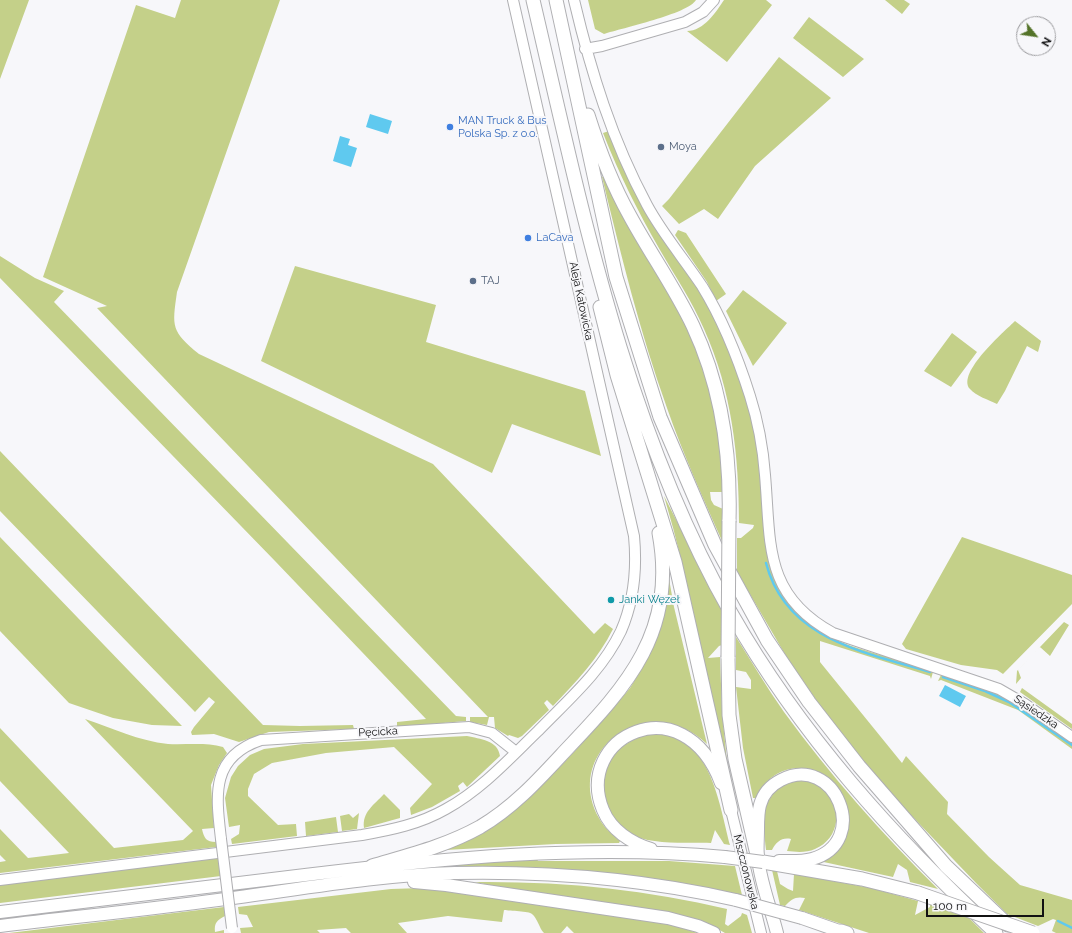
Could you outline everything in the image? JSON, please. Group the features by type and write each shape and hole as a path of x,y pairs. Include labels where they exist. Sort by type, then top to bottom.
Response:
{"highway":[{"path":"533,0 583,213 623,355 653,446 672,494 731,613 783,695 810,734 934,876 996,933"},
{"path":"556,0 588,117 604,163 630,216 689,318 708,365 721,410 730,478 728,697 734,751 760,860 790,863 886,884 918,893 1033,933"},
{"path":"556,0 616,276 660,417 715,545 767,640 813,708 859,766 946,866 1016,933"},
{"path":"583,213 594,280 617,375 675,562 731,810"},
{"path":"372,866 439,846 480,827 508,808 526,793 600,715 627,681 643,654 654,625 658,610 662,576 659,537 645,466"}],"main road":[{"path":"662,852 635,843 624,837 606,818 600,804 598,786 599,773 604,760 622,740 632,734 647,729 663,728 686,736 695,742 710,760 731,810"},
{"path":"777,933 760,860 758,814 763,796 769,788 785,778 795,775 810,776 825,783 836,794 843,810 842,828 838,839 822,855 807,860 790,863"},
{"path":"0,912 372,866 529,854 662,852 760,860"},
{"path":"0,926 375,880 454,873 527,873 571,875 648,884 736,900 802,918 844,932"},
{"path":"375,880 446,885 668,918 698,926 714,933"}],"street":[{"name":"Aleja Katowicka","path":"0,880 389,830 429,817 461,800 496,773 598,669 614,644 627,614 634,582 635,551 628,504 513,0"},
{"path":"574,0 585,49 602,46 685,22 703,12 714,0"},
{"name":"Sąsiedzka","path":"585,49 605,112 647,206 684,259 714,309 745,380 753,406 763,452 770,549 779,576 789,594 810,618 833,633 999,689 1025,704 1072,737"},
{"name":"Pęcicka","path":"232,930 217,802 218,787 225,768 235,754 253,743 273,738 469,727 492,733 516,752"},
{"name":"Mszczonowska","path":"731,810 761,933"}],"green space":[{"path":"0,0 29,0 0,79"},
{"path":"181,0 280,0 177,292 174,321 178,334 199,354 433,464 594,634 605,623 613,629 601,650 578,679 553,706 547,700 544,703 549,710 518,738 508,736 495,728 494,717 489,717 487,725 470,722 470,717 488,717 97,308 107,306 43,277 136,5 175,18"},
{"path":"588,0 696,0 681,10 668,15 604,34 595,29"},
{"path":"724,0 766,0 772,5 727,62 687,31 699,28 709,20"},
{"path":"885,0 904,0 910,4 902,14"},
{"path":"809,17 864,59 843,77 793,38"},
{"path":"779,57 831,98 755,166 718,219 704,209 679,224 662,206"},
{"path":"609,131 704,299 728,346 734,362 746,396 754,431 760,466 766,546 776,581 787,599 803,618 813,627 825,634 851,646 923,667 933,672 931,679 930,676 820,641 820,662 902,763 906,756 948,802 947,814 989,857 1020,885 1072,900 1072,933 1056,933 1052,931 1056,920 1053,919 1038,926 1007,914 887,790 827,716 786,656 737,572 737,538 741,538 753,528 754,525 739,523 739,498 732,424 721,376 714,352 689,299 660,250 622,178 603,133"},
{"path":"604,176 632,232 683,319 699,357 715,414 721,453 723,492 710,492 711,500 714,505 723,509 723,543 686,459 657,380 624,265 602,177"},
{"path":"678,230 686,233 726,294 716,301 707,282 675,235"},
{"path":"0,256 35,278 64,291 54,302 456,716 466,717 466,721 397,727 397,722 426,719 0,278"},
{"path":"295,266 436,305 426,342 585,391 601,456 512,424 492,473 261,361"},
{"path":"743,290 787,323 753,366 726,311"},
{"path":"1015,321 1041,341 1038,352 1027,346 997,404 979,396 970,389 968,382 970,373 975,363"},
{"path":"952,333 977,352 951,387 924,371"},
{"path":"0,451 263,725 353,725 354,729 269,732 239,742 214,734 192,735 191,732 194,727 215,702 209,697 195,712 0,511"},
{"path":"664,496 722,610 722,645 719,646 708,658 720,657 722,711 727,762 690,595"},
{"path":"0,537 182,726 152,725 113,718 69,703 0,631"},
{"path":"962,537 1072,575 1072,604 1003,674 997,670 961,665 906,649 902,644"},
{"path":"668,573 674,607 707,744 684,728 660,723 637,725 617,735 601,750 592,770 591,793 601,822 608,831 620,841 619,843 556,844 445,850 484,831 516,809 574,752 630,688 641,670 656,637"},
{"path":"1064,622 1069,625 1050,656 1040,647"},
{"path":"736,637 778,703 838,781 897,847 938,889 910,882 907,870 898,864 893,877 819,861 843,835 847,829 849,820 843,796 834,783 822,773 808,769 793,769 778,773 766,783 756,798 753,798 743,748 736,687 751,689 751,680 746,672 736,670"},
{"path":"1018,670 1021,678 1016,684"},
{"path":"942,673 995,692 1018,704 1072,742 1072,749 1018,710 941,680 938,681"},
{"path":"1022,688 1072,724 1072,729 1020,692"},
{"path":"85,719 147,740 168,744 216,745 223,747 227,753 219,765 211,785 214,828 202,829 206,839 216,842 216,847 0,873 0,862 6,861 0,855 0,829 28,858 69,853 0,781 0,728 114,848 183,840 193,831"},
{"path":"649,734 666,735 676,738 689,745 699,756 714,784 730,845 724,844 715,830 711,843 652,841 635,836 624,829 616,821 606,800 604,788 605,776 609,765 615,754 622,747 635,739"},
{"path":"467,736 483,739 492,743 499,751 500,756 467,787 463,782 458,786 460,791 432,807 411,815 410,808 432,784 394,747 326,753 272,763 254,774 248,789 248,796 278,825 296,824 297,836 232,844 231,839 239,834 240,825 229,827 225,798 231,777 238,766 250,755 264,749 303,744"},
{"path":"791,781 812,781 830,796 836,812 834,830 830,838 812,850 801,852 787,851 791,839 785,839 775,845 772,850 766,850 764,818 768,801 781,787"},
{"path":"384,794 400,810 400,818 364,828 367,813"},
{"path":"359,813 357,829 342,831 340,816 349,814 353,818"},
{"path":"336,817 338,832 306,836 305,822"},
{"path":"219,858 221,876 0,903 0,885"},
{"path":"537,859 538,861 669,861 735,866 742,895 686,884 631,876 547,868 486,867 388,872 384,870"},
{"path":"772,870 777,871 780,884 793,891 794,874 871,888 918,901 915,915 930,907 930,904 966,915 984,933 869,933 799,910 805,898 802,897 792,900 785,906 780,905"},
{"path":"474,882 570,885 633,891 665,896 727,909 725,924 728,926 741,916 742,913 747,915 752,933 725,933 716,928"},
{"path":"422,888 460,892 669,924 698,933 574,933 567,926 561,933 544,933 536,918 532,914 504,910 502,922 448,916 398,923 407,933 351,933 346,928 317,930 320,933 241,933 240,928 253,927 247,915 239,914 238,907 391,889"},
{"path":"224,907 225,916 217,922 215,932 224,930 224,933 9,933"}],"water":[{"path":"370,114 392,121 388,134 366,127"},
{"path":"340,136 350,139 348,145 357,148 351,167 333,161"},
{"path":"945,685 966,696 960,707 939,696"}],"waterway":[{"path":"766,563 776,589 791,610 810,626 831,639 855,649 930,672"},
{"path":"943,677 985,691 1009,702 1072,745"},
{"path":"1058,921 1072,928"}],"place":[{"name":"MAN Truck & Bus Polska Sp. z o.o.","path":"450,127"},
{"name":"Moya","path":"661,147"},
{"name":"LaCava","path":"528,238"},
{"name":"TAJ","path":"473,281"},
{"name":"Janki Węzeł","path":"611,600"}]}
